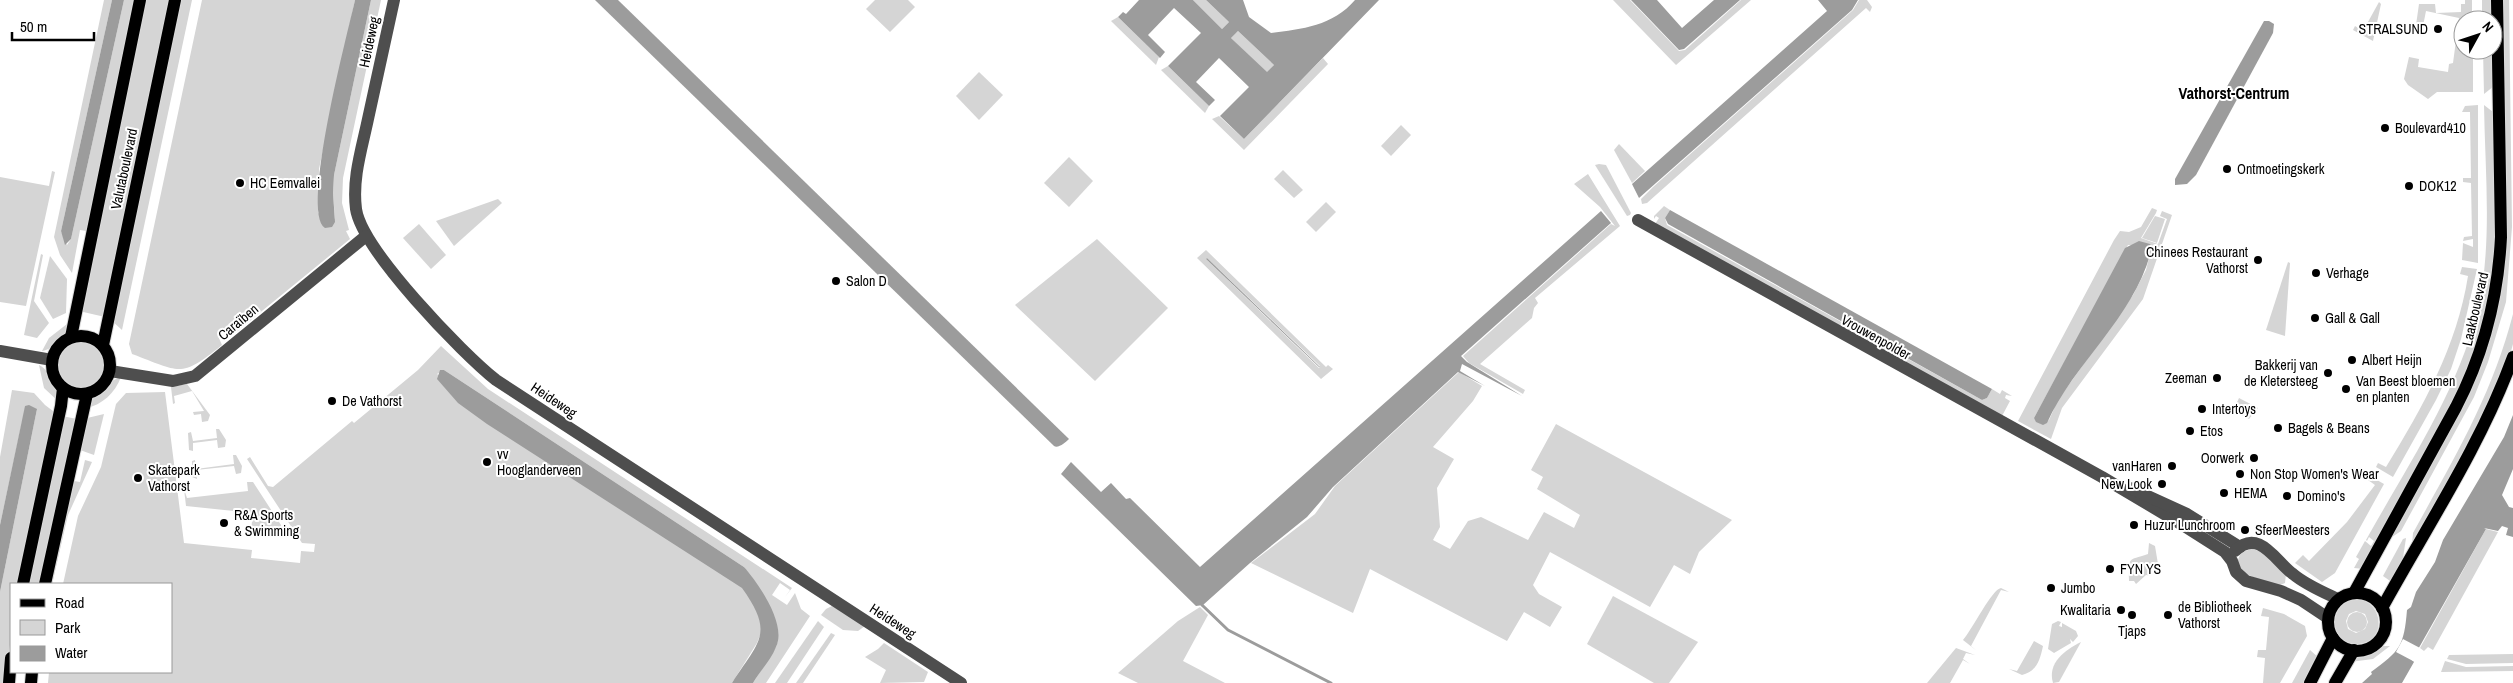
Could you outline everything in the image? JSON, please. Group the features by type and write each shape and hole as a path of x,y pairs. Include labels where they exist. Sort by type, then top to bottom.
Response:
{"main road":[{"name":"Valutaboulevard","path":"71,337 140,0"},
{"name":"Valutaboulevard","path":"103,345 175,0"},
{"name":"Laakboulevard","path":"2354,593 2470,381 2484,343 2499,265 2501,237 2497,0"},
{"path":"87,336 103,345 109,356 110,370 103,384 87,394 76,394 63,388 53,376 52,360 59,346 71,337 87,336"},
{"path":"2382,608 2481,430 2500,393 2513,357"},
{"path":"23,583 62,406 63,388"},
{"path":"45,583 87,394"},
{"path":"2354,593 2368,595 2377,601 2382,608 2385,620 2382,636 2372,646 2354,650 2344,648 2333,638 2329,631 2328,618 2331,607 2338,599 2354,593"},
{"path":"2310,683 2333,638"},
{"path":"2335,683 2354,650"},
{"path":"9,683 10,670"}],"street":[{"name":"Heideweg","path":"394,0 356,176 356,208 366,236 444,331 469,357 496,380 961,683"},
{"name":"Vrouwenpolder","path":"1638,220 1703,258 2102,477 2200,535 2232,561 2240,577 2281,591 2314,608 2328,618"},
{"name":"Caraïben","path":"110,370 173,381 195,376 366,236"},
{"path":"0,351 52,360"},
{"name":"Vrouwenpolder","path":"2102,477 2169,505 2240,546 2252,544 2267,548 2293,574 2338,599"},
{"path":"2232,561 2240,546"},
{"path":"2281,591 2290,583 2293,574"}],"green space":[{"path":"104,0 112,0 61,231 67,245 71,239 124,0 139,0 97,198 86,231 80,230 72,273 60,255 54,237"},
{"path":"145,0 172,0 105,317 79,311"},
{"path":"178,0 192,0 122,330 111,320"},
{"name":"HC Eemvallei","path":"202,0 355,0 319,169 318,213 335,219 334,175 371,0 381,0 343,178 342,203 349,230 346,231 350,239 234,334 228,328 218,336 222,345 208,356 188,368 180,369 161,365 132,354 129,344"},
{"path":"875,0 908,0 915,7 890,32 866,9"},
{"path":"1193,0 1206,0 1229,22 1222,29"},
{"path":"1613,0 1630,0 1679,51 1685,50 1741,0 1751,0 1676,65"},
{"path":"1859,0 1867,0 1872,7 1870,12 1866,8 1647,203 1642,204 1641,199 1653,187 1853,10"},
{"path":"2465,0 2472,0 2472,10 2461,10 2461,4 2465,4"},
{"path":"2482,0 2495,0 2495,10 2482,10"},
{"path":"2501,0 2509,0 2512,227 2506,302 2488,362 2474,397 2401,531 2392,537 2374,571 2370,570 2494,316 2500,60 2503,60 2503,10 2501,10"},
{"path":"2379,2 2381,4 2373,41 2353,30 2355,26 2363,31"},
{"path":"2419,4 2435,4 2436,13 2453,12 2453,17 2426,11 2423,26 2416,25"},
{"path":"1118,17 1159,57 1156,65 1111,21"},
{"path":"1238,31 1274,65 1267,73 1231,38"},
{"path":"2409,57 2419,59 2418,67 2448,72 2449,64 2453,63 2453,60 2473,60 2473,92 2437,92 2428,99 2408,85 2404,79"},
{"path":"1323,58 1328,64 1244,150 1212,119 1219,116 1244,139"},
{"path":"2483,60 2494,60 2494,86 2484,94"},
{"path":"1168,66 1209,106 1205,113 1161,70"},
{"path":"979,72 1003,95 979,120 956,96"},
{"path":"2478,105 2478,263 2462,260 2463,243 2473,247 2473,239 2463,241 2464,237 2472,236 2471,183 2463,182 2463,178 2471,178 2470,112 2462,112 2465,106"},
{"path":"2484,105 2493,112 2496,265 2474,360 2364,569 2354,568 2359,559 2356,557 2365,541 2371,546 2374,541 2369,537 2366,540 2443,402 2468,343 2477,313 2482,288 2487,236"},
{"path":"1401,125 1411,135 1391,156 1381,146"},
{"path":"1619,144 1645,171 1632,183 1614,150"},
{"path":"1069,157 1093,181 1069,207 1044,183"},
{"path":"1595,165 1606,165 1631,213 1630,215 1627,216"},
{"path":"1283,170 1303,190 1294,198 1274,179"},
{"path":"52,171 55,172 26,306 0,302 0,177 49,186"},
{"path":"1588,174 1620,226 1535,298 1538,303 1534,308 1532,318 1480,364 1525,390 1523,394 1469,363 1463,356 1611,224 1615,226 1600,207 1574,184"},
{"path":"498,199 502,203 454,246 436,221"},
{"path":"1326,202 1336,212 1316,232 1306,222"},
{"path":"1664,206 1670,210 1665,218 1667,225 1982,400 1987,398 1992,389 2000,394 2002,390 2012,396 2006,395 2005,398 2010,401 2002,416 1655,224 1659,218 1656,216 1654,219 1654,216"},
{"path":"2152,208 2157,210 2141,238 2158,244 2167,219 2160,216 2162,211 2172,215 2143,299 2062,408 2051,439 2018,421 2114,240 2120,231 2129,232 2141,227","holes":["2128,245 2152,246 2146,270 2133,295 2058,400 2049,420 2041,424 2034,418"]},
{"path":"2155,216 2165,219 2157,243 2142,238"},
{"path":"419,224 446,255 431,269 403,238"},
{"path":"1097,239 1168,308 1095,381 1015,305"},
{"path":"1206,250 1326,367 1328,365 1333,369 1321,379 1197,258","holes":["1207,258 1320,366 1319,368 1206,259"]},
{"path":"41,254 43,255 34,301 49,323 37,338 24,335"},
{"path":"50,256 67,279 66,313 53,319 40,298"},
{"path":"2288,262 2290,263 2285,336 2266,330"},
{"path":"2462,267 2477,269 2461,339 2451,369 2436,400 2393,477 2376,467 2378,463 2386,467 2413,422 2437,375 2456,327 2463,302 2468,276 2460,274"},
{"path":"2513,314 2513,344 2507,366 2466,453 2412,545 2413,533 2457,453 2483,400"},
{"path":"67,324 63,337 51,348 42,351 49,338"},
{"path":"81,342 94,346 100,352 104,365 100,378 94,384 81,388 68,384 62,378 58,365 62,352 68,346"},
{"name":"vv Hooglanderveen","path":"441,346 488,389 792,588 785,597 790,590 780,583 772,595 787,605 795,593 801,609 810,616 766,683 753,683 776,647 778,640 762,630 757,643 732,683 48,683 49,673 172,673 172,583 63,583 78,516 101,467 116,404 126,393 165,392 184,543 252,550 251,558 300,563 301,551 314,552 315,544 302,543 247,459 250,457 268,486 273,487 352,421 354,423 418,370","holes":["444,370 744,567 757,586 437,374"]},
{"path":"39,365 50,376 59,402 44,388"},
{"path":"1459,372 1482,386 1473,401 1433,447 1454,459 1437,488 1440,527 1433,540 1450,549 1468,521 1481,517 1528,540 1544,512 1574,528 1580,515 1537,489 1543,477 1531,470 1556,424 1732,520 1699,552 1690,574 1674,565 1650,607 1550,552 1533,585 1539,594 1562,607 1550,627 1524,612 1507,641 1370,569 1353,613 1251,563 1315,514 1335,486"},
{"path":"121,377 112,393 103,401 86,408 101,390"},
{"path":"187,384 210,415 208,421 202,422 201,414 194,415 193,412 204,411 192,391 174,396 175,403 173,404 171,387"},
{"path":"12,390 34,393 57,414 21,583 10,583 10,645 5,683 0,683 0,592 37,409 22,422 0,525 0,457"},
{"path":"2239,398 2258,408 2249,419 2233,411"},
{"path":"104,414 94,455 80,450 83,419"},
{"path":"62,416 77,419 42,583 26,583"},
{"path":"216,429 219,429 226,440 225,447 218,448 217,440 193,443 193,451 189,450 188,433 191,432 193,441 217,438"},
{"path":"233,455 236,455 242,466 241,473 236,474 234,466 196,470 197,479 192,477 192,461 195,460 196,469 234,464"},
{"path":"85,460 92,462 68,515 52,583 47,583 63,516 74,481 80,482"},
{"path":"2370,476 2384,484 2335,573 2322,582 2295,563 2303,555 2309,561 2347,522 2375,485 2368,480"},
{"path":"247,482 253,482 281,525 280,534 251,530 253,513 186,506 184,489 187,498 248,491"},
{"path":"2486,529 2498,532 2433,650 2428,647 2424,651 2420,648"},
{"path":"2406,538 2403,558 2393,583 2383,576 2403,539"},
{"path":"2149,543 2155,546 2158,564 2149,573 2151,576 2146,575 2136,584 2134,581 2129,581 2129,563 2133,559 2148,554"},
{"path":"2252,549 2264,552 2286,574 2285,583 2280,585 2260,580 2240,569 2238,563 2240,555"},
{"path":"2001,588 2009,592 2001,590 1971,646 1977,651 1963,640 1987,602"},
{"path":"1613,596 1698,642 1669,683 1654,683 1587,644"},
{"path":"2352,599 2362,600 2370,604 2376,611 2378,628 2375,635 2369,641 2359,644 2350,643 2342,640 2337,634 2335,618 2343,604","holes":["2356,611 2365,614 2368,622 2365,629 2356,633 2348,629 2346,621 2349,614"]},
{"path":"832,606 865,626 858,631 843,630 821,615"},
{"path":"1200,607 1208,615 1183,661 1225,683 1138,683 1118,673 1178,621"},
{"path":"2263,608 2284,614 2305,626 2307,636 2280,683 2263,683 2265,658 2257,657 2258,650 2266,650 2269,617 2261,616"},
{"path":"2357,612 2364,615 2367,622 2364,629 2357,632 2350,629 2347,622 2350,615"},
{"path":"818,621 824,627 787,683 775,683"},
{"path":"2058,621 2061,622 2059,626 2062,627 2062,623 2076,631 2078,636 2073,642 2070,639 2071,643 2054,653 2048,649 2052,624"},
{"path":"831,633 835,635 803,683 796,683"},
{"path":"2034,641 2043,646 2039,660 2034,668 2022,675 2009,669 2017,671"},
{"path":"2081,642 2059,682 2053,683 2052,676 2055,663 2064,653"},
{"path":"884,643 928,672 924,682 880,683 886,670 865,657"},
{"path":"2381,646 2390,646 2373,659 2350,662 2356,656"},
{"path":"1956,648 1975,655 1966,653 1963,659 1970,664 1963,660 1950,683 1927,683"},
{"path":"2310,650 2319,658 2307,683 2292,683"},
{"path":"2513,654 2513,663 2466,664 2447,659 2449,655"},
{"path":"2445,661 2466,667 2513,666 2513,671 2441,672"}],"water":[{"path":"112,0 124,0 71,239 65,245 61,231"},
{"path":"355,0 371,0 334,175 335,222 332,227 325,228 319,215 318,190 322,157 328,120"},
{"path":"595,0 618,0 1069,439 1060,446 1054,446"},
{"path":"1139,0 1193,0 1222,29 1229,22 1206,0 1243,0 1249,17 1271,33 1305,28 1327,21 1337,16 1355,0 1379,0 1244,139 1220,116 1249,87 1219,58 1196,82 1215,100 1209,106 1168,66 1201,33 1174,8 1148,35 1165,52 1160,58 1118,17 1123,12 1126,14","holes":["1238,31 1274,65 1267,72 1231,38"]},
{"path":"1631,0 1657,0 1682,28 1714,0 1740,0 1684,49 1679,50"},
{"path":"1818,0 1858,0 1852,10 1639,198 1632,184 1827,11"},
{"path":"2264,21 2274,24 2273,33 2196,175 2187,184 2175,185 2175,179"},
{"path":"1670,210 1992,389 1987,398 1982,400 1668,224 1665,218"},
{"path":"1601,211 1611,223 1461,356 1467,362 1522,396 1462,364 1460,371 1485,386 1458,372 1333,487 1307,517 1250,563 1203,605 1196,606 1061,474 1071,462 1101,492 1111,483 1126,499 1130,498 1200,567"},
{"path":"2139,241 2150,244 2152,247 2144,272 2133,294 2120,316 2059,400 2047,423 2043,425 2036,422 2034,418 2125,248"},
{"path":"1207,258 1320,367 1206,259"},
{"path":"440,370 444,370 744,567 764,594 778,628 778,638 774,652 753,683 732,683 750,657 760,637 758,616 742,588 487,424 458,403 437,379"},
{"path":"29,405 37,409 0,592 0,525 25,406"},
{"path":"2513,415 2513,469 2502,495 2509,507 2513,508 2513,537 2506,535 2508,528 2502,526 2498,531 2484,528 2486,529 2412,660 2414,662 2402,683 2362,683 2372,674 2371,672 2388,659 2399,647 2404,632 2407,610 2411,607 2416,592 2435,562 2443,540 2504,437"}],"pier":[{"path":"2403,639 2420,648 2413,661 2396,652"}],"waterway":[{"path":"1202,605 1228,630 1331,683"}],"place":[{"name":"STRALSUND","path":"2438,29"},
{"name":"Boulevard410","path":"2385,128"},
{"name":"Ontmoetingskerk","path":"2227,169"},
{"name":"HC Eemvallei","path":"240,183"},
{"name":"DOK12","path":"2409,186"},
{"name":"Chinees Restaurant Vathorst","path":"2258,260"},
{"name":"Verhage","path":"2316,273"},
{"name":"Salon D","path":"836,281"},
{"name":"Gall & Gall","path":"2315,318"},
{"name":"Albert Heijn","path":"2352,360"},
{"name":"Bakkerij van de Kletersteeg","path":"2328,373"},
{"name":"Zeeman","path":"2217,378"},
{"name":"Van Beest bloemen en planten","path":"2346,389"},
{"name":"De Vathorst","path":"332,401"},
{"name":"Intertoys","path":"2202,409"},
{"name":"Bagels & Beans","path":"2278,428"},
{"name":"Etos","path":"2190,431"},
{"name":"Oorwerk","path":"2254,458"},
{"name":"vv Hooglanderveen","path":"487,462"},
{"name":"vanHaren","path":"2172,466"},
{"name":"Non Stop Women's Wear","path":"2240,474"},
{"name":"Skatepark Vathorst","path":"138,478"},
{"name":"New Look","path":"2162,484"},
{"name":"HEMA","path":"2224,493"},
{"name":"Domino's","path":"2287,496"},
{"name":"R&A Sports & Swimming","path":"224,523"},
{"name":"Huzur Lunchroom","path":"2134,525"},
{"name":"SfeerMeesters","path":"2245,530"},
{"name":"FYN YS","path":"2110,569"},
{"name":"Jumbo","path":"2051,588"},
{"name":"Kwalitaria","path":"2121,610"},
{"name":"Tjaps","path":"2132,615"},
{"name":"de Bibliotheek Vathorst","path":"2168,615"}],"district":[{"name":"Vathorst-Centrum","path":"2234,93"}]}
